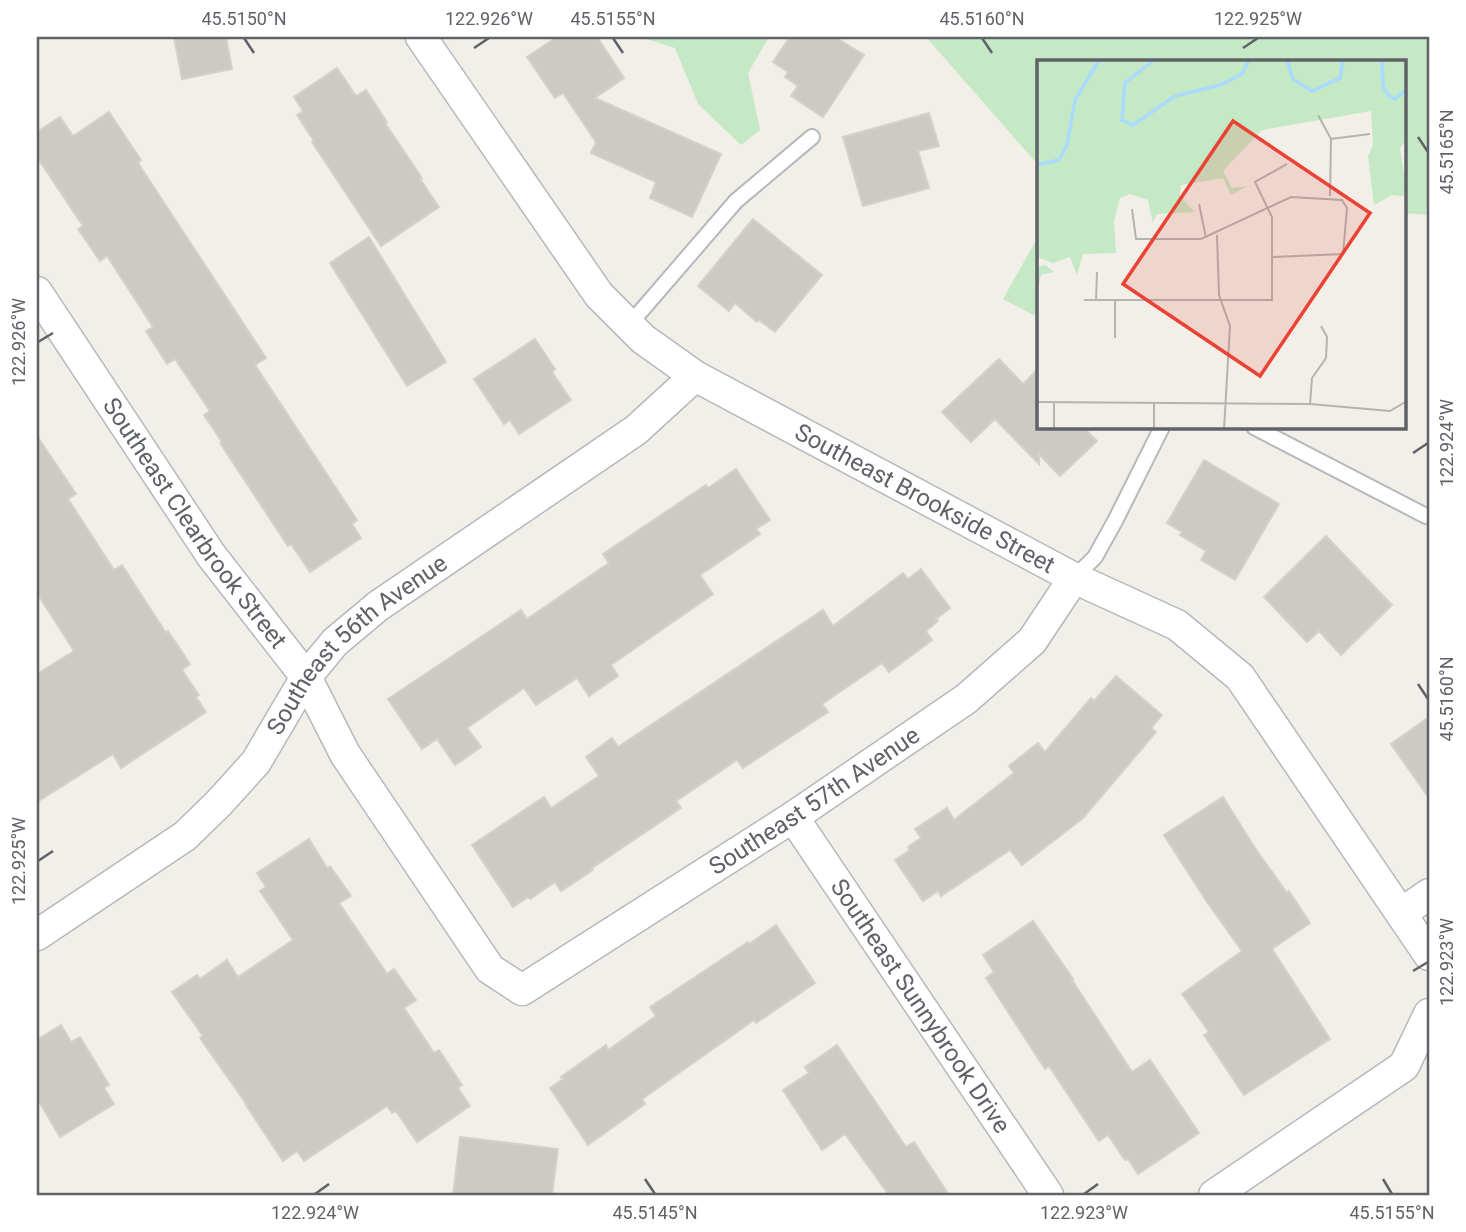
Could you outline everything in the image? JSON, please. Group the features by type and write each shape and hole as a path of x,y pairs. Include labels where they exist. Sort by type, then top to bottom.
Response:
{"street":[{"name":"Southeast Brookside Street","path":"421,37 599,295 643,339 695,376 1074,578 1177,625 1240,677 1429,955"},
{"name":"Southeast Clearbrook Street","path":"37,292 211,555 306,677 345,754 490,969 522,990"},
{"name":"Southeast 56th Avenue","path":"37,935 185,836 219,803 256,762 306,677 335,642 378,606 636,430 695,376"},
{"name":"Southeast 57th Avenue","path":"522,990 793,817 966,699 1032,641 1074,578"},
{"name":"Southeast Sunnybrook Drive","path":"793,817 1048,1195"},
{"path":"1402,913 1429,894"},
{"path":"1214,1195 1404,1066 1429,1014"}],"lane":[{"path":"629,325 736,201 812,137"},
{"path":"1074,578 1095,557 1161,429"},
{"path":"1258,429 1426,516"}],"green space":[{"path":"640,37 769,37 748,73 760,130 741,145 698,104 675,48"},
{"path":"926,37 1429,37 1429,215 1406,213 1406,60 1037,60 1037,164"},
{"path":"1037,239 1037,317 1003,299"}],"building":[{"path":"174,37 226,37 232,69 182,79"},
{"path":"557,37 597,37 624,78 595,98 721,154 692,217 650,198 656,182 591,153 596,142 563,93 555,98 527,57"},
{"path":"790,37 835,37 864,55 823,117 791,96 798,86 785,77 788,72 773,62"},
{"path":"337,68 356,96 366,90 439,207 381,246 297,115 303,111 294,97"},
{"path":"109,112 141,160 138,163 266,358 255,365 357,520 352,524 361,538 310,572 291,544 288,546 220,443 222,442 204,415 210,411 175,359 167,364 146,331 153,327 107,256 100,261 78,229 83,226 37,157 37,132 60,117 73,136"},
{"path":"929,113 939,146 918,151 929,188 863,206 843,137"},
{"path":"753,219 822,275 775,332 759,320 757,322 735,303 729,311 698,286"},
{"path":"369,237 446,362 407,386 330,263"},
{"path":"535,339 555,369 552,372 571,400 519,434 510,420 504,424 474,379"},
{"path":"999,359 1023,384 1037,370 1037,429 1085,429 1097,441 1060,476 1039,454 1039,464 995,419 971,442 942,412"},
{"path":"37,436 76,494 68,499 114,570 122,565 166,633 168,631 190,664 182,670 199,695 196,697 206,712 121,768 113,754 37,802 37,674 74,651 37,593"},
{"path":"1204,460 1279,504 1235,580 1201,560 1206,551 1180,535 1182,532 1167,523"},
{"path":"736,469 770,520 756,529 760,534 700,575 713,594 611,665 618,676 589,696 577,678 536,705 524,688 467,728 481,747 455,765 437,739 422,749 388,699 521,610 527,619 609,563 603,554 706,485 708,488"},
{"path":"1326,536 1392,605 1341,655 1319,631 1307,642 1264,597"},
{"path":"921,569 950,608 926,631 932,640 889,672 882,663 822,704 828,712 743,768 737,760 676,801 681,808 561,891 555,882 513,907 472,845 544,797 551,808 599,776 586,757 612,738 618,747 823,610 833,626 903,573 908,579"},
{"path":"1116,676 1162,715 1151,728 1156,732 1083,818 1022,865 1010,850 941,896 938,891 923,901 895,860 921,838 915,829 947,808 954,820 1014,773 1009,766 1038,743 1045,752 1091,698 1094,701"},
{"path":"1429,717 1429,798 1391,744"},
{"path":"1223,797 1255,848 1310,923 1272,949 1330,1039 1244,1095 1204,1035 1209,1032 1182,994 1242,951 1164,835"},
{"path":"309,839 327,868 330,866 351,896 339,903 387,974 394,969 416,1000 404,1008 434,1053 439,1050 462,1085 458,1088 470,1106 417,1142 396,1111 392,1113 387,1106 304,1161 297,1151 283,1161 172,992 197,975 200,979 227,960 238,977 293,940 260,891 266,887 257,873"},
{"path":"1033,921 1132,1072 1150,1060 1199,1133 1138,1174 1108,1135 1099,1141 1049,1066 1045,1069 986,978 994,972 983,955"},
{"path":"776,925 815,983 756,1023 754,1020 642,1099 645,1104 588,1145 550,1088 606,1045 608,1050 656,1016 650,1007"},
{"path":"61,1025 71,1042 80,1037 109,1085 104,1088 114,1104 60,1137 37,1098 37,1040"},
{"path":"837,1045 906,1147 914,1142 949,1195 889,1195 845,1134 822,1150 783,1090 809,1073 805,1067"},
{"path":"460,1137 558,1149 552,1195 453,1195"}]}
